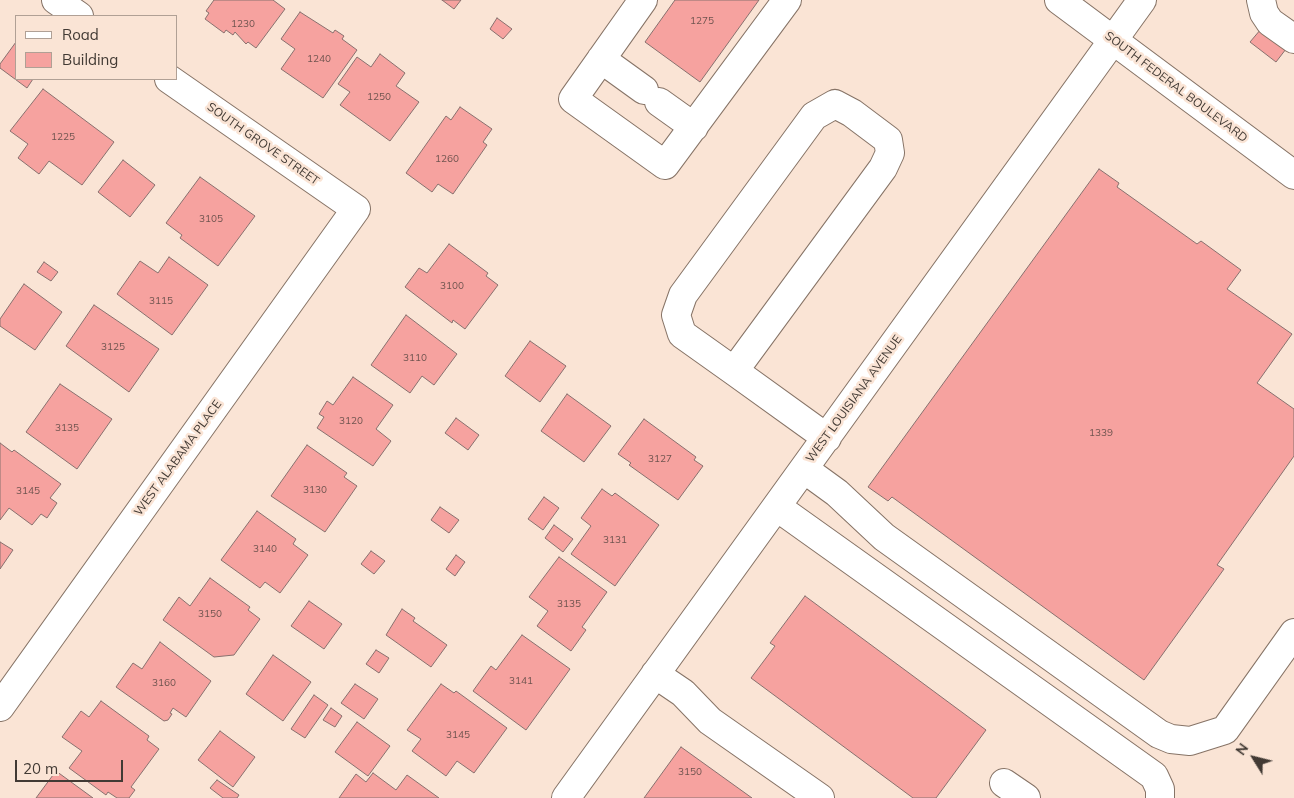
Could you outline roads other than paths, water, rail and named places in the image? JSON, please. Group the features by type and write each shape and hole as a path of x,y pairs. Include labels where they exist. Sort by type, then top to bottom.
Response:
{"street":[{"path":"56,0 78,15"},
{"path":"643,0 574,99 665,166 787,0"},
{"name":"SOUTH FEDERAL BOULEVARD","path":"1059,0 1294,175"},
{"name":"WEST LOUISIANA AVENUE","path":"575,795 656,674 1142,0"},
{"path":"1260,0 1264,13 1270,22 1294,39"},
{"path":"601,59 694,127"},
{"name":"SOUTH GROVE STREET","path":"170,80 356,209"},
{"path":"734,371 883,168 890,153 888,140 852,113 835,104 814,116 683,295 676,315 682,334 827,438"},
{"name":"WEST ALABAMA PLACE","path":"0,707 356,209"},
{"path":"804,469 838,493 884,538 1159,734 1171,739 1190,741 1225,730 1294,633"},
{"path":"777,507 1154,776 1160,789 1160,798"},
{"path":"656,674 683,693 710,721 820,798"}]}
